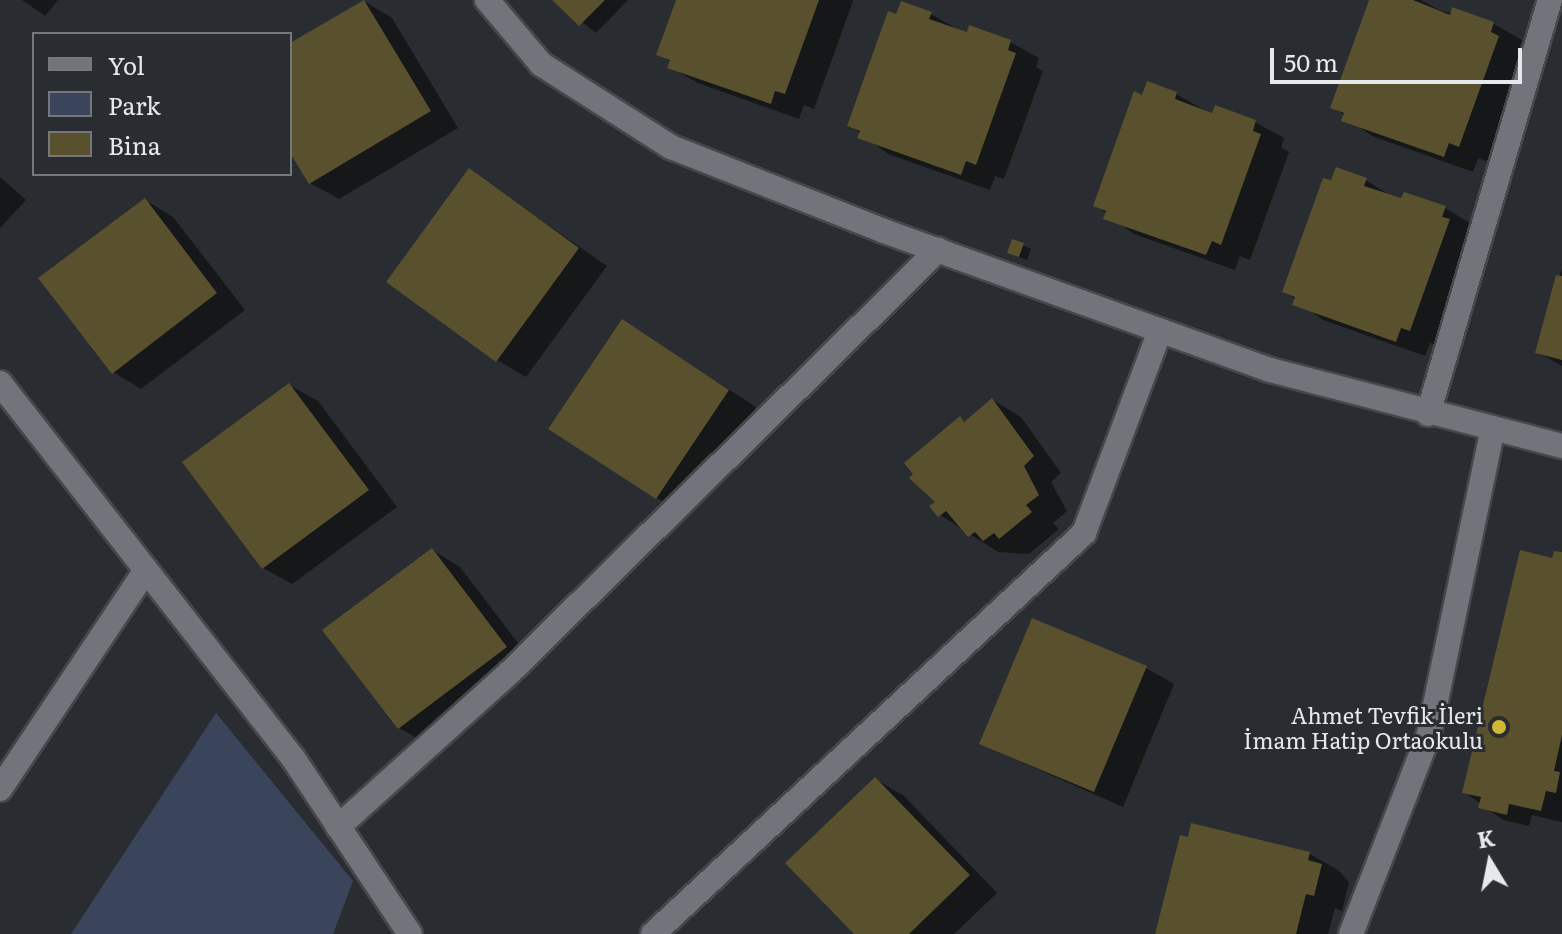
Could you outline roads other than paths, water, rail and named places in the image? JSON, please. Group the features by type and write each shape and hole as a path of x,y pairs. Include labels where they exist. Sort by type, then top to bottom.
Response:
{"street":[{"path":"487,0 541,64 671,147 938,250 1270,370 1492,432 1562,446"},
{"path":"1428,414 1550,0"},
{"path":"338,827 511,671 938,250"},
{"path":"653,934 1084,533 1160,331"},
{"path":"0,383 293,758 399,929"},
{"path":"1351,934 1429,734 1492,432"},
{"path":"0,789 146,570"}],"place":[{"name":"Ahmet Tevfik İleri İmam Hatip Ortaokulu","path":"1499,727"}]}
